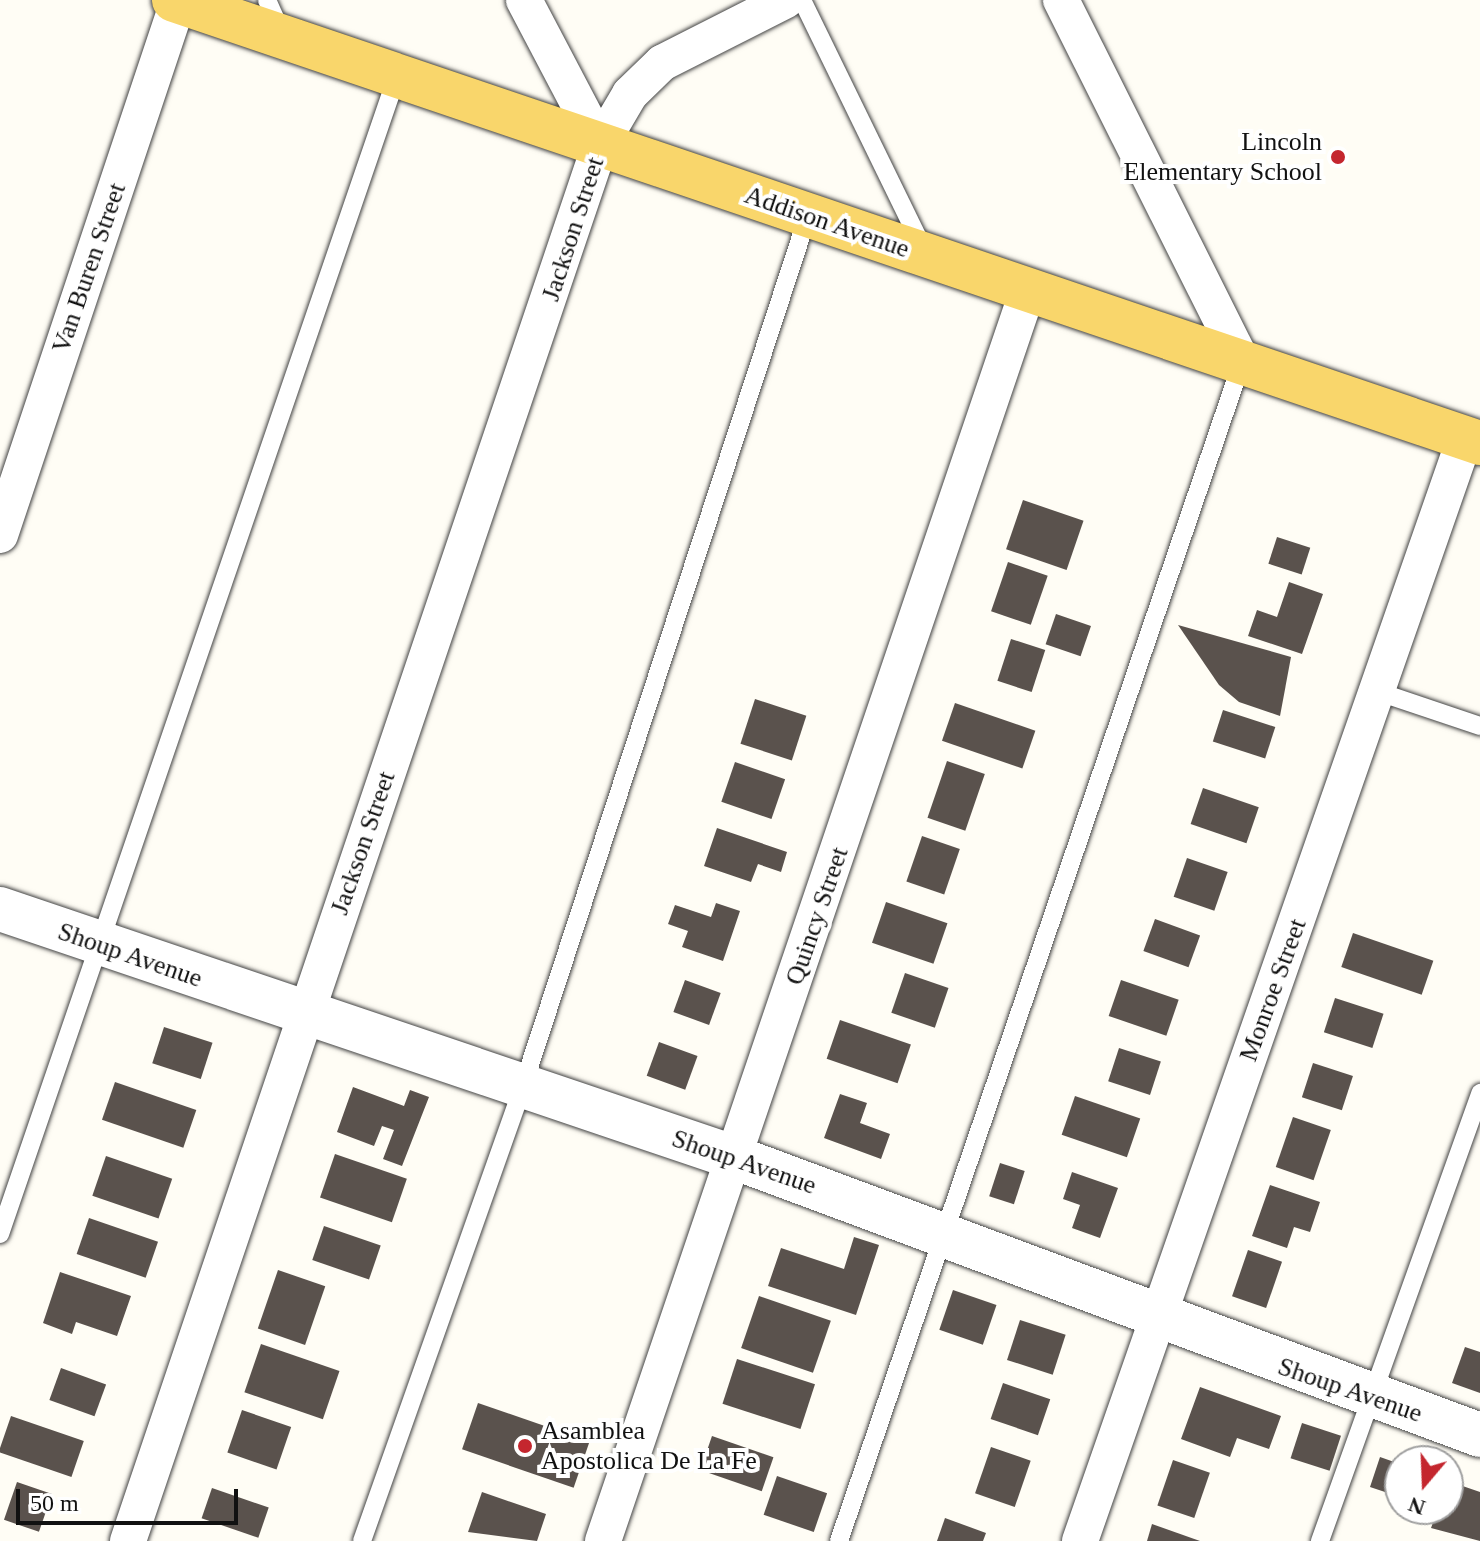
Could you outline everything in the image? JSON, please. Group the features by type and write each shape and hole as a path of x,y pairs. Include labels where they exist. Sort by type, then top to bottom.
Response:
{"main road":[{"name":"Addison Avenue","path":"176,1 275,19 397,76 1473,441"}],"street":[{"path":"524,0 600,145"},
{"name":"Jackson Street","path":"128,1541 600,145 630,94 662,63 786,0"},
{"path":"1061,0 1242,362"},
{"name":"Van Buren Street","path":"0,535 176,1"},
{"name":"Quincy Street","path":"603,1541 736,1158 1028,290"},
{"name":"Monroe Street","path":"1080,1541 1379,692 1473,441"},
{"name":"Shoup Avenue","path":"0,909 304,1015 736,1158 945,1234 1370,1398 1480,1435"}],"lane":[{"path":"802,0 927,256"},
{"path":"0,1234 397,76"},
{"path":"362,1541 523,1086 808,215"},
{"path":"839,1541 1242,362"},
{"path":"1379,692 1480,726"},
{"path":"1320,1541 1480,1093"}],"building":[{"path":"1023,500 1084,521 1067,570 1006,549"},
{"path":"1277,537 1310,548 1302,574 1268,564"},
{"path":"1008,562 1048,576 1031,625 991,611"},
{"path":"1289,582 1323,594 1302,654 1248,636 1257,610 1277,617"},
{"path":"1056,614 1091,626 1081,656 1046,644"},
{"path":"1178,625 1291,657 1280,716 1239,702 1219,685"},
{"path":"1011,639 1045,650 1032,692 997,681"},
{"path":"755,699 806,716 792,760 740,744"},
{"path":"955,703 1035,731 1022,768 942,741"},
{"path":"1223,710 1275,727 1265,758 1213,741"},
{"path":"947,761 985,774 965,831 927,818"},
{"path":"735,762 785,779 771,819 721,802"},
{"path":"1203,788 1259,807 1246,843 1191,824"},
{"path":"717,828 787,852 781,872 758,864 751,882 704,866"},
{"path":"922,836 960,849 944,894 906,881"},
{"path":"1187,858 1228,872 1214,911 1174,897"},
{"path":"886,902 947,923 933,964 872,943"},
{"path":"716,903 740,911 723,961 682,947 688,931 668,924 675,905 711,917"},
{"path":"1155,919 1200,935 1188,967 1143,951"},
{"path":"1353,933 1433,961 1422,995 1341,967"},
{"path":"905,973 948,988 935,1028 891,1013"},
{"path":"685,980 721,993 709,1025 673,1012"},
{"path":"1121,980 1179,1000 1166,1036 1109,1016"},
{"path":"1335,998 1384,1014 1372,1048 1324,1032"},
{"path":"840,1020 911,1044 898,1083 827,1059"},
{"path":"164,1027 213,1043 201,1079 152,1063"},
{"path":"659,1042 698,1056 685,1090 647,1076"},
{"path":"1119,1048 1161,1062 1150,1095 1108,1081"},
{"path":"1313,1063 1353,1076 1342,1110 1302,1097"},
{"path":"115,1082 196,1110 183,1148 102,1120"},
{"path":"353,1087 404,1106 410,1090 429,1097 402,1166 383,1159 394,1130 382,1126 374,1146 337,1132"},
{"path":"840,1094 867,1103 860,1123 890,1134 881,1159 824,1138"},
{"path":"1075,1096 1140,1118 1127,1157 1062,1135"},
{"path":"1293,1117 1331,1130 1314,1180 1276,1167"},
{"path":"335,1154 407,1179 392,1222 320,1197"},
{"path":"106,1156 172,1179 159,1219 92,1196"},
{"path":"1000,1163 1025,1171 1014,1204 989,1196"},
{"path":"1072,1172 1118,1188 1100,1238 1072,1228 1080,1205 1063,1199"},
{"path":"1270,1185 1320,1202 1310,1232 1294,1227 1287,1248 1252,1236"},
{"path":"89,1218 158,1242 146,1278 77,1254"},
{"path":"324,1226 381,1246 369,1280 312,1260"},
{"path":"854,1237 879,1245 856,1315 768,1286 781,1248 844,1269"},
{"path":"1248,1250 1282,1262 1266,1308 1232,1296"},
{"path":"278,1270 325,1286 305,1345 258,1329"},
{"path":"60,1272 131,1296 117,1336 76,1322 72,1334 43,1323"},
{"path":"953,1290 996,1305 983,1345 939,1330"},
{"path":"759,1296 831,1321 813,1373 741,1348"},
{"path":"1020,1320 1066,1335 1053,1375 1007,1360"},
{"path":"261,1344 339,1371 323,1419 244,1392"},
{"path":"1465,1347 1480,1352 1480,1393 1452,1383"},
{"path":"737,1359 815,1384 800,1429 722,1404"},
{"path":"61,1368 106,1384 94,1416 49,1400"},
{"path":"1003,1383 1050,1399 1038,1435 991,1419"},
{"path":"1200,1387 1281,1416 1269,1449 1237,1438 1230,1457 1181,1439"},
{"name":"Asamblea Apostolica De La Fe","path":"478,1403 590,1441 574,1488 462,1449"},
{"path":"242,1410 291,1427 277,1469 227,1453"},
{"path":"11,1416 84,1441 71,1477 0,1452"},
{"path":"1302,1423 1341,1436 1330,1471 1291,1458"},
{"path":"712,1436 773,1457 762,1491 700,1470"},
{"path":"991,1447 1031,1461 1015,1507 975,1493"},
{"path":"1380,1457 1384,1458 1384,1492 1370,1487"},
{"path":"1173,1460 1210,1473 1194,1518 1157,1505"},
{"path":"777,1476 827,1493 814,1532 764,1515"},
{"path":"17,1482 52,1494 39,1532 4,1520"},
{"path":"1464,1486 1480,1492 1480,1541 1431,1528 1432,1525 1464,1525"},
{"path":"212,1488 269,1508 258,1538 202,1518"},
{"path":"482,1492 546,1514 537,1541 468,1532"},
{"path":"945,1518 986,1533 983,1541 937,1541"},
{"path":"1152,1524 1200,1541 1147,1541"}],"place":[{"name":"Lincoln Elementary School","path":"1338,157"},
{"name":"Asamblea Apostolica De La Fe","path":"525,1446"}]}
